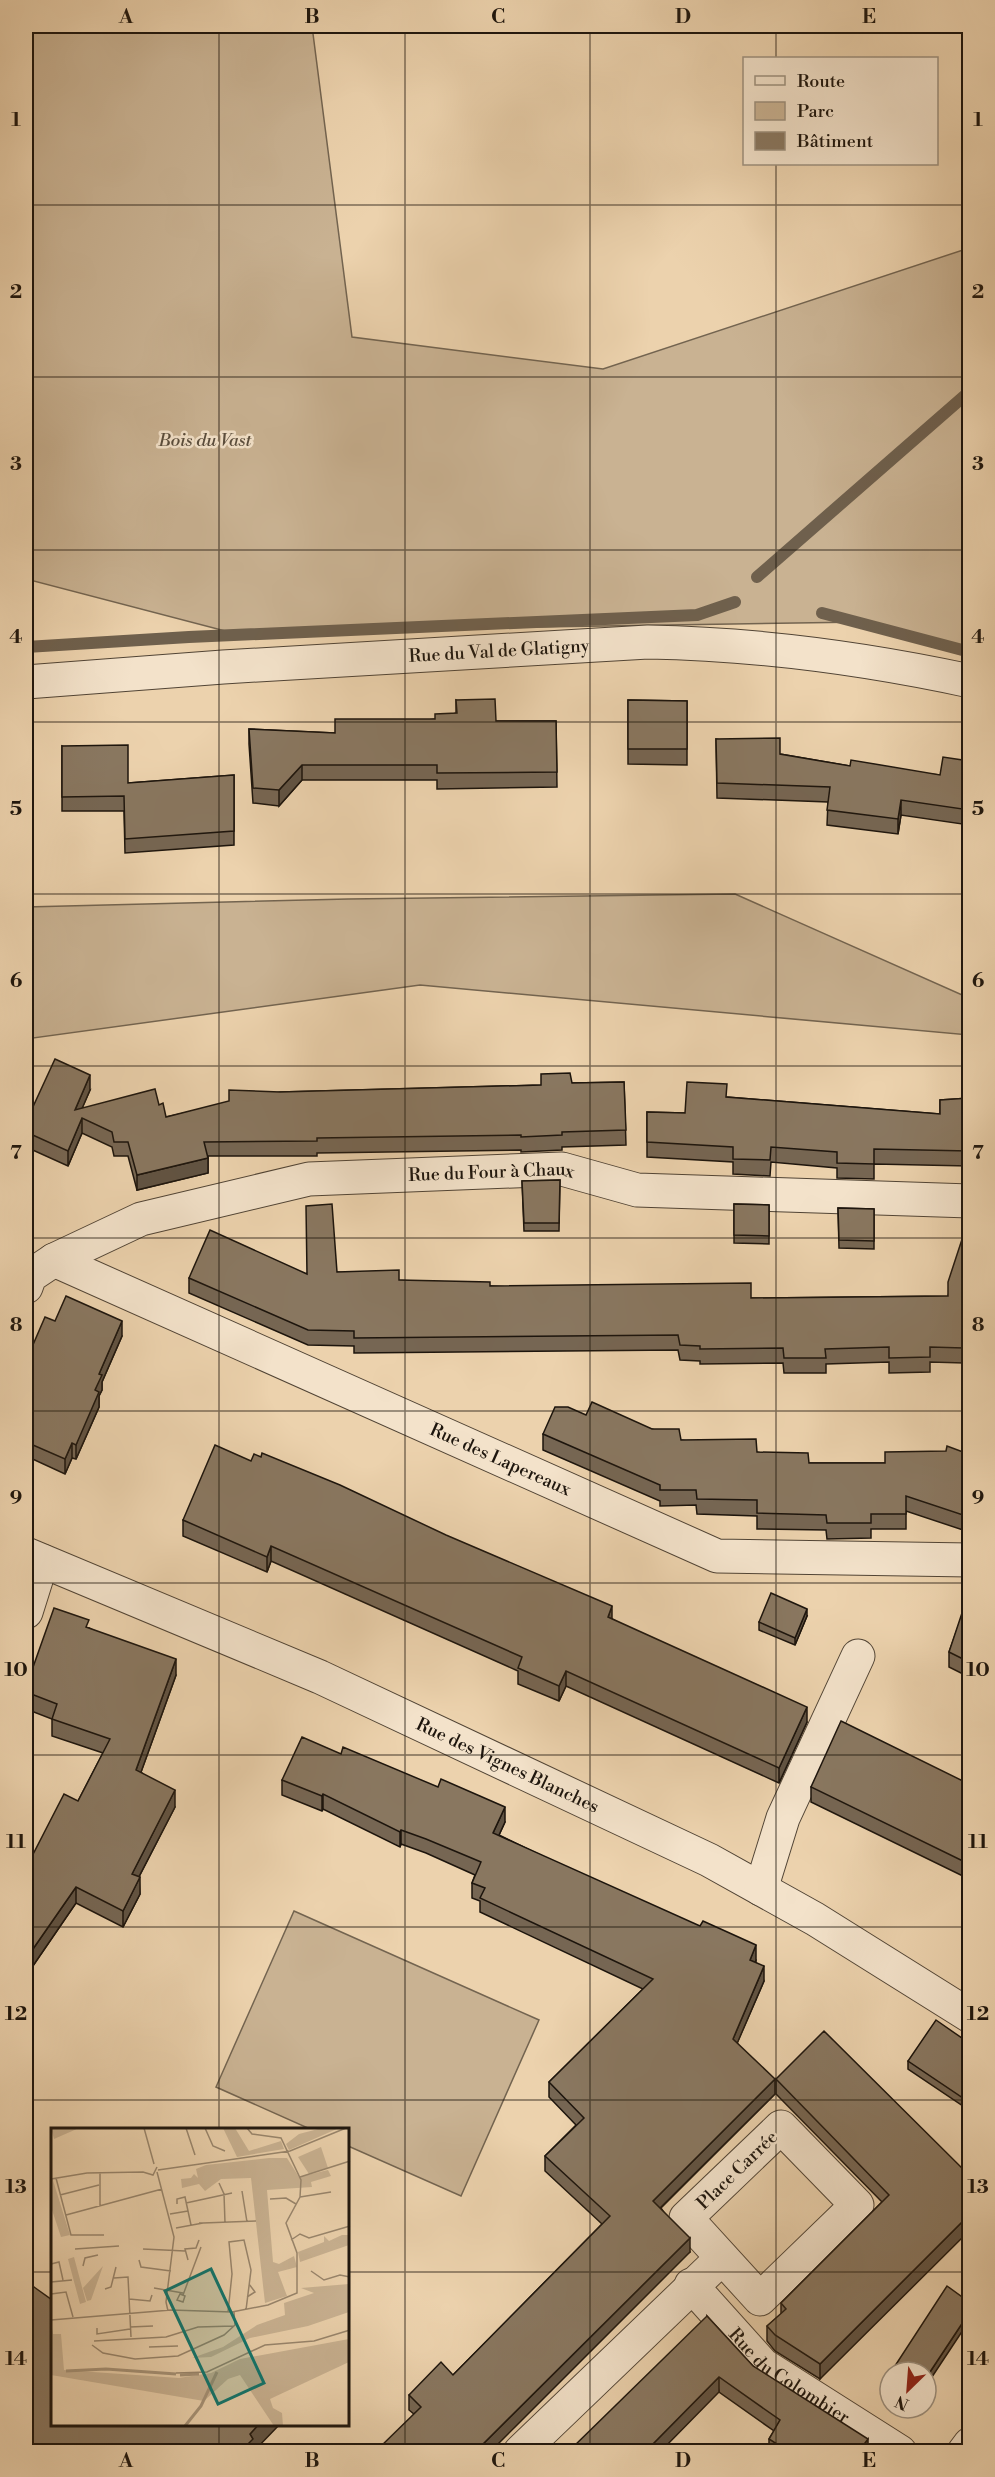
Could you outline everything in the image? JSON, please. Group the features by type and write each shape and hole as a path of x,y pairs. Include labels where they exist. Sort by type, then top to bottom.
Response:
{"street":[{"name":"Rue du Val de Glatigny","path":"26,682 234,666 648,642 715,643 792,650 969,681"},
{"name":"Rue du Four à Chaux","path":"34,1274 141,1219 309,1179 562,1169 637,1190 969,1201"},
{"name":"Rue des Lapereaux","path":"34,1274 717,1556 969,1560"},
{"path":"26,1612 34,1557"},
{"name":"Rue des Vignes Blanches","path":"34,1557 320,1677 708,1860 815,1919 969,2016"},
{"path":"761,1889 783,1818 858,1656"},
{"name":"Place Carrée","path":"781,2127 857,2205 760,2299 722,2258 686,2218 781,2127"},
{"path":"520,2451 691,2285 722,2258"},
{"name":"Rue du Colombier","path":"691,2285 763,2365 900,2451"},
{"path":"964,2451 969,2444"}],"green space":[{"name":"Bois du Vast","path":"26,26 312,26 352,337 603,369 969,248 969,650 863,622 229,632 26,579"},
{"path":"735,894 969,998 969,1035 420,985 26,1039 26,907 348,899"},
{"path":"294,1911 539,2020 461,2196 350,2147 350,2128 308,2128 216,2087"}],"building":[{"path":"495,699 496,721 556,721 557,772 437,773 437,765 302,765 279,790 253,788 249,729 335,733 335,719 435,719 435,714 457,713 456,700"},
{"path":"628,700 687,701 687,749 628,749"},
{"path":"780,738 780,754 850,766 851,760 940,775 943,757 969,761 969,810 901,800 898,819 827,810 830,787 717,783 716,739"},
{"path":"128,745 128,783 234,775 234,831 125,839 124,796 62,797 62,746"},
{"path":"55,1059 90,1075 75,1110 155,1089 159,1105 163,1103 166,1117 229,1101 229,1090 280,1092 541,1085 541,1074 570,1073 572,1083 624,1082 626,1130 562,1132 562,1135 521,1137 521,1135 317,1138 317,1141 204,1142 208,1158 137,1175 128,1142 114,1142 112,1132 82,1118 68,1151 26,1132 26,1122"},
{"path":"687,1082 727,1084 726,1097 940,1114 940,1100 969,1098 969,1151 874,1149 874,1164 837,1163 837,1152 771,1147 770,1160 733,1159 733,1147 647,1142 647,1112 685,1113"},
{"path":"560,1180 559,1223 524,1223 522,1181"},
{"path":"332,1204 337,1272 399,1270 399,1280 490,1282 490,1286 751,1283 751,1298 948,1296 948,1282 969,1218 969,1338 964,1348 930,1347 930,1357 889,1358 889,1347 825,1349 826,1358 784,1358 783,1348 700,1349 700,1346 680,1345 678,1335 354,1338 354,1331 308,1330 189,1278 210,1230 307,1274 306,1206"},
{"path":"734,1204 769,1205 769,1236 734,1235"},
{"path":"838,1208 874,1209 874,1241 839,1240"},
{"path":"66,1296 122,1321 99,1374 102,1375 95,1390 99,1392 76,1445 72,1443 65,1459 26,1442 26,1361 45,1317 55,1321"},
{"path":"592,1402 652,1429 679,1429 681,1440 756,1439 757,1452 808,1453 809,1463 885,1463 885,1452 946,1451 947,1446 963,1452 969,1435 969,1517 906,1496 906,1514 871,1514 871,1523 827,1523 826,1515 757,1513 757,1500 697,1499 696,1490 660,1490 660,1485 543,1434 555,1407 568,1407 586,1415"},
{"path":"215,1445 251,1461 254,1454 261,1457 262,1453 340,1485 446,1535 612,1606 608,1617 807,1707 779,1768 566,1671 559,1686 518,1668 522,1657 271,1546 267,1557 183,1520"},
{"path":"771,1593 807,1609 795,1638 759,1622"},
{"path":"969,1596 969,1662 949,1652"},
{"path":"54,1608 89,1620 86,1627 176,1659 136,1770 175,1790 132,1874 140,1877 123,1911 76,1887 26,1959 26,1868 64,1794 78,1801 110,1739 52,1719 57,1704 26,1692"},
{"path":"841,1721 969,1784 969,1864 811,1787"},
{"path":"302,1737 341,1754 343,1747 438,1787 441,1779 505,1807 493,1833 700,1926 703,1921 756,1945 750,1960 764,1966 733,2039 775,2079 653,2201 690,2238 476,2451 376,2451 421,2407 409,2395 441,2362 453,2375 610,2216 545,2156 584,2118 549,2082 653,1979 480,1898 485,1888 472,1883 481,1862 426,1839 401,1830 400,1832 323,1794 322,1796 282,1780"},
{"path":"936,2020 969,2043 969,2102 908,2061"},
{"path":"824,2031 969,2175 969,2215 820,2364 775,2335 767,2326 786,2309 781,2303 889,2195 776,2079"},
{"path":"947,2286 969,2302 969,2313 938,2360 899,2360"},
{"path":"34,2287 51,2299 51,2426 257,2426 250,2434 253,2439 241,2451 41,2451 26,2441 26,2292"},
{"path":"707,2316 753,2366 868,2439 859,2451 777,2451 780,2446 769,2439 780,2420 719,2377 646,2451 569,2451"}],"waterway":[{"path":"757,577 970,391"},
{"path":"26,647 189,637 697,615 735,602"},
{"path":"822,613 970,652"}]}
